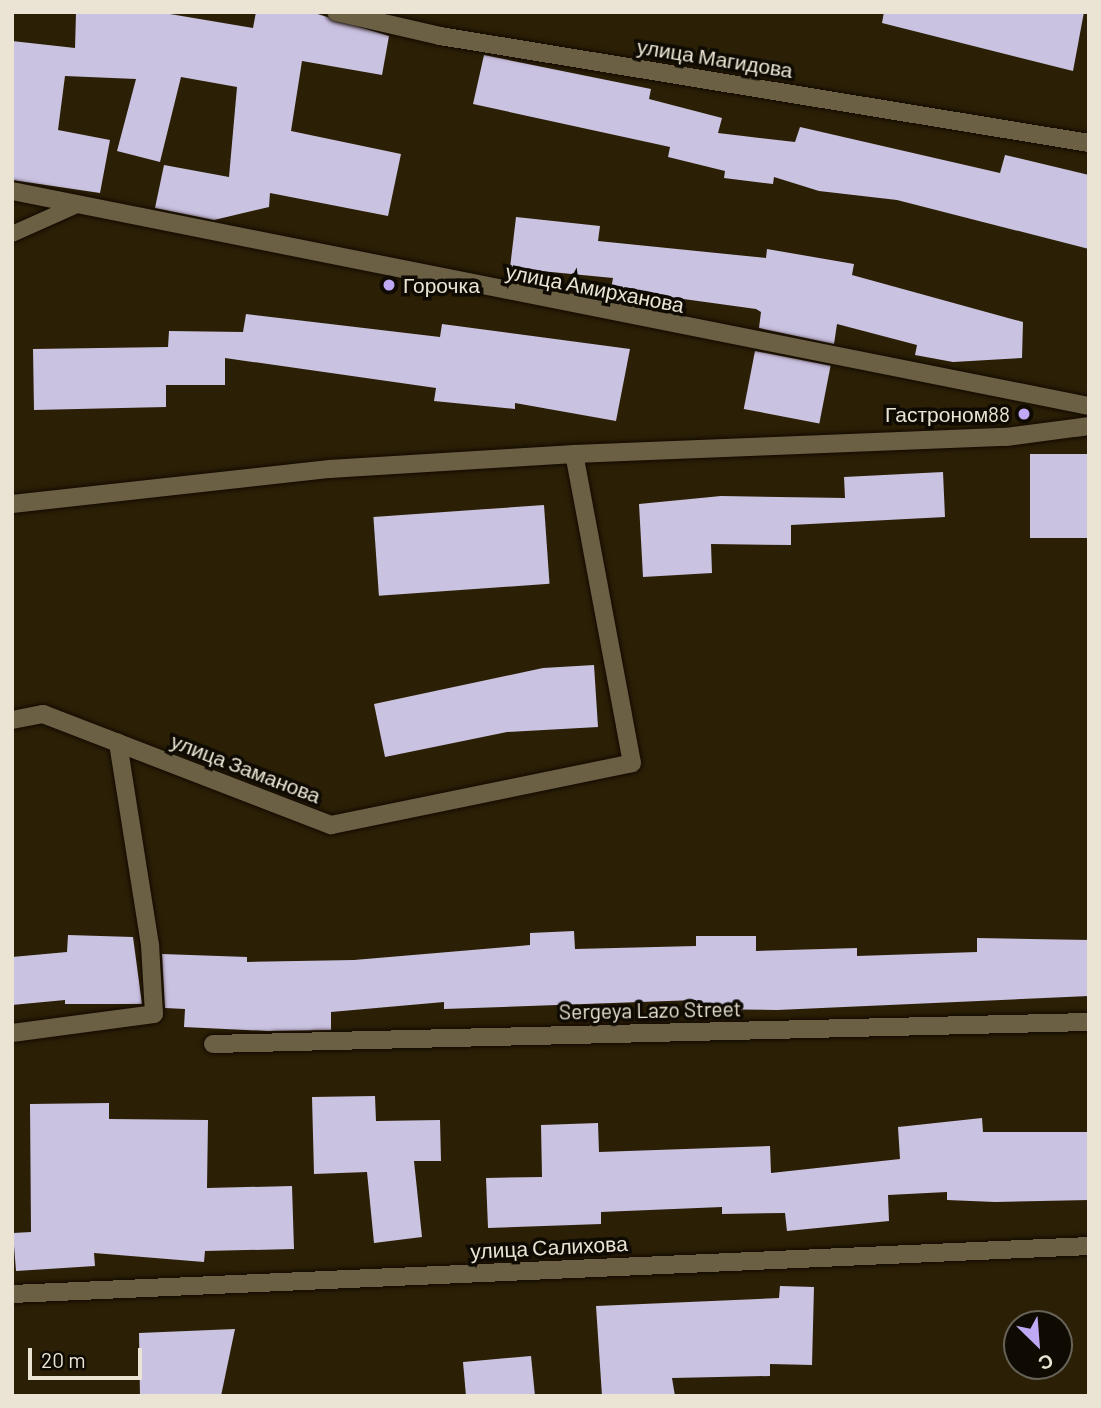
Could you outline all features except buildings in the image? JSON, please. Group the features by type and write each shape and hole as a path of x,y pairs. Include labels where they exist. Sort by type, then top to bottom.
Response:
{"street":[{"name":"улица Магидова","path":"336,12 453,38 1089,143"},
{"name":"улица Амирханова","path":"12,191 1089,406"},
{"path":"12,505 330,469 574,454 1006,437 1089,426"},
{"name":"улица Заманова","path":"12,720 43,714 331,825 632,763 574,454"},
{"path":"12,1033 41,1032 154,1014 150,945 118,743"},
{"name":"Sergeya Lazo Street","path":"213,1044 1089,1022"},
{"name":"улица Салихова","path":"12,1294 1089,1246"}],"lane":[{"path":"12,234 79,204"}],"place":[{"name":"Горочка","path":"389,285"},
{"name":"Гастроном88","path":"1024,414"}]}
